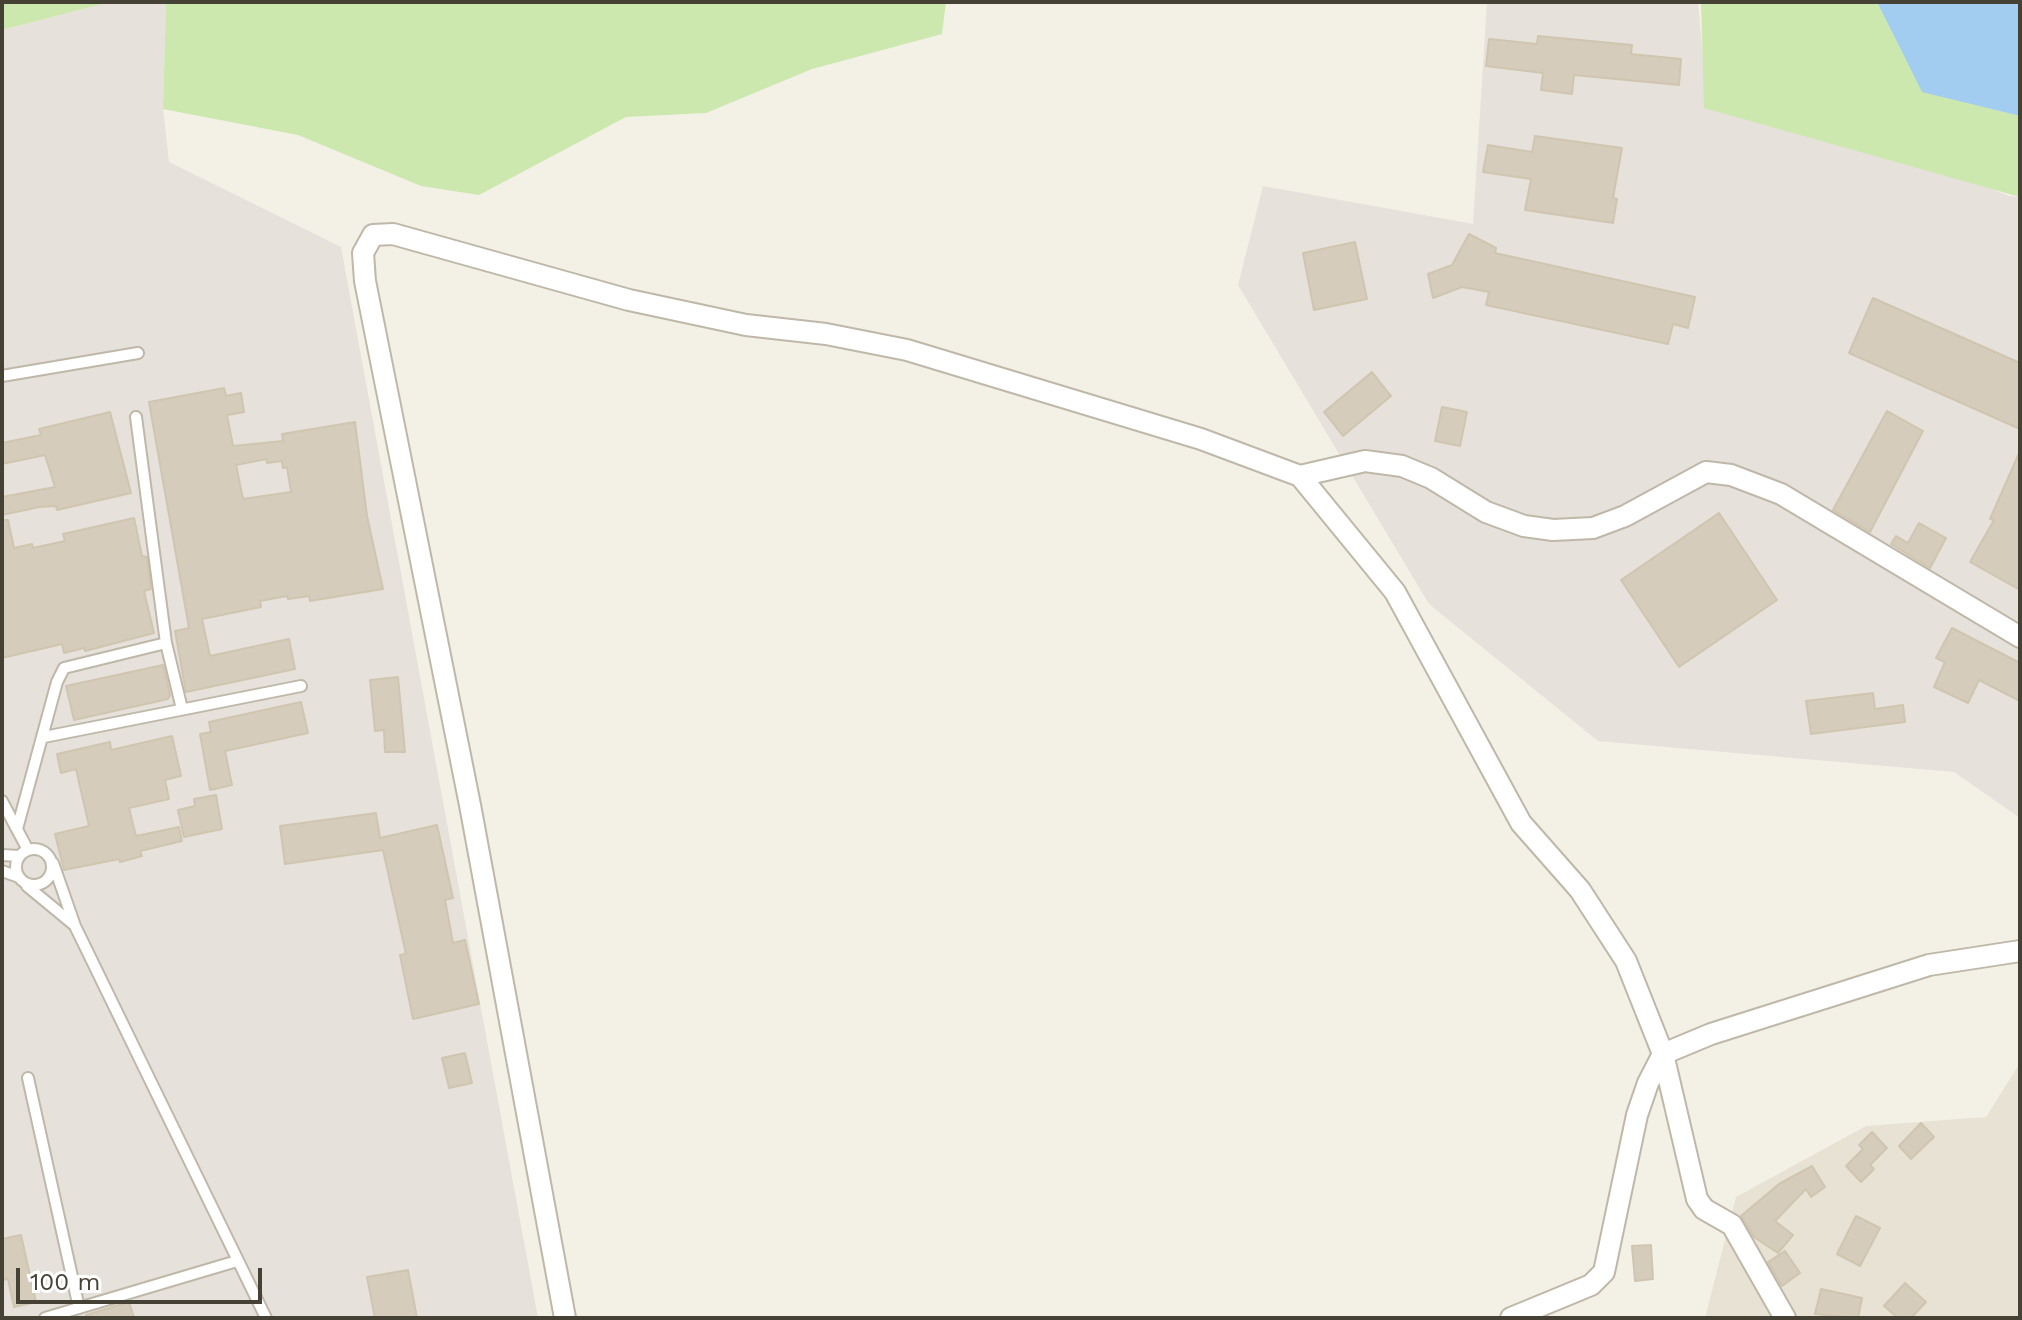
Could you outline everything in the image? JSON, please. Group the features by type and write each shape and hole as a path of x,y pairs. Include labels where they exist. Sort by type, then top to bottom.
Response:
{"street":[{"path":"565,1318 470,805 365,281 363,253 373,235 393,234 629,300 746,325 826,334 907,350 1201,439 1300,476 1395,592 1521,823 1580,890 1626,961 1663,1054 1697,1199 1704,1209 1732,1225 1785,1318"},
{"path":"1300,476 1365,461 1402,466 1431,478 1486,512 1524,526 1553,530 1593,528 1625,516 1706,472 1731,475 1781,494 2020,637"},
{"path":"1511,1318 1591,1285 1604,1272 1637,1115 1648,1083 1663,1054 1711,1034 1929,965 2020,951"}],"lane":[{"path":"2,376 138,353"},
{"path":"136,417 166,643 182,709"},
{"path":"17,829 57,682 64,668 166,643"},
{"path":"44,737 301,686"},
{"path":"2,801 17,829 23,853 16,866 20,879 75,926"},
{"path":"2,855 43,850 53,863 75,926 266,1318"},
{"path":"2,871 32,886 43,883 51,875 53,863"},
{"path":"28,1078 79,1308"},
{"path":"45,1318 237,1261"}],"shaded area":[{"path":"110,2 166,2 163,109 169,162 341,247 538,1318 2,1318 2,30"},
{"path":"1487,2 1698,2 1704,71 2009,196 2020,197 2020,818 1954,772 1598,741 1429,604 1238,285 1263,186 1473,224"},
{"path":"2020,1063 2020,1318 1705,1318 1736,1197 1866,1126 1986,1117"}],"green space":[{"path":"2,2 110,2 2,30"},
{"path":"166,2 946,2 942,34 812,69 706,113 626,117 479,195 421,186 298,135 163,109"},
{"path":"1701,2 1877,2 1922,91 2020,116 2020,197 1704,108"}],"water":[{"path":"1877,2 2020,2 2020,116 1922,92"}],"building":[{"path":"1538,36 1632,45 1631,54 1681,59 1679,85 1574,75 1572,94 1541,90 1543,73 1486,66 1489,39 1537,44"},
{"path":"1535,136 1622,148 1613,198 1617,199 1613,223 1525,210 1531,179 1483,172 1488,145 1532,152"},
{"path":"1469,234 1496,248 1495,253 1695,297 1688,328 1673,324 1668,344 1486,305 1489,292 1462,287 1433,298 1428,274 1452,265"},
{"path":"1355,242 1367,299 1314,310 1303,253"},
{"path":"1873,298 2020,363 2020,429 1849,353"},
{"path":"1372,372 1391,396 1343,436 1324,412"},
{"path":"224,388 226,396 241,393 244,412 227,415 233,446 283,441 282,434 355,422 367,516 383,589 310,601 309,596 288,599 287,596 260,601 261,607 202,619 210,656 289,639 295,669 186,692 175,631 189,628 149,402","holes":["266,459 267,463 282,461 283,468 287,467 291,492 243,499 236,465"]},
{"path":"1442,407 1467,412 1460,446 1435,441"},
{"path":"1887,411 1923,431 1870,532 1833,510"},
{"path":"110,412 131,493 57,510 56,506 39,507 2,515 2,497 55,487 45,455 2,464 2,443 41,435 39,429"},
{"path":"2020,451 2020,590 1970,562 1994,520 1990,519"},
{"path":"1719,513 1777,600 1679,667 1621,580"},
{"path":"134,518 142,556 147,557 151,589 144,591 154,633 85,651 84,648 64,653 62,644 2,658 2,520 8,520 14,548 32,544 33,548 65,541 63,534"},
{"path":"1919,523 1946,538 1930,568 1891,544 1896,536 1908,543"},
{"path":"1952,628 2020,663 2020,701 1979,680 1968,703 1934,687 1945,662 1936,658"},
{"path":"163,665 170,695 168,699 74,720 66,686"},
{"path":"398,677 405,752 385,752 384,730 375,731 370,680"},
{"path":"1873,693 1875,709 1903,705 1905,722 1811,734 1806,701"},
{"path":"301,702 308,733 225,751 232,785 210,790 200,734 211,732 209,722"},
{"path":"172,736 181,776 165,780 169,799 129,808 136,836 179,827 182,841 140,851 142,856 120,862 119,859 64,870 55,834 89,826 76,769 61,773 57,754 110,742 111,750"},
{"path":"216,795 222,829 184,837 178,810 195,806 194,799"},
{"path":"376,813 380,838 437,825 453,898 445,900 453,943 465,940 479,1004 413,1019 400,955 406,954 383,850 285,864 280,826"},
{"path":"465,1053 472,1083 449,1088 442,1058"},
{"path":"1921,1123 1934,1137 1911,1159 1899,1146"},
{"path":"1872,1132 1887,1148 1870,1165 1874,1169 1861,1182 1846,1166 1863,1149 1859,1145"},
{"path":"1812,1166 1825,1187 1811,1197 1806,1189 1775,1221 1793,1235 1778,1253 1754,1237 1741,1216 1779,1184"},
{"path":"1856,1216 1880,1228 1860,1266 1837,1254"},
{"path":"21,1235 36,1302 14,1307 8,1279 2,1280 2,1239"},
{"path":"1651,1245 1653,1279 1635,1281 1632,1246"},
{"path":"1785,1251 1800,1273 1782,1286 1768,1262"},
{"path":"408,1270 417,1318 375,1318 367,1277"},
{"path":"1905,1283 1926,1302 1911,1318 1898,1318 1884,1306"},
{"path":"1821,1289 1862,1298 1858,1318 1815,1314"},
{"path":"129,1302 134,1318 87,1318 86,1315"}]}
